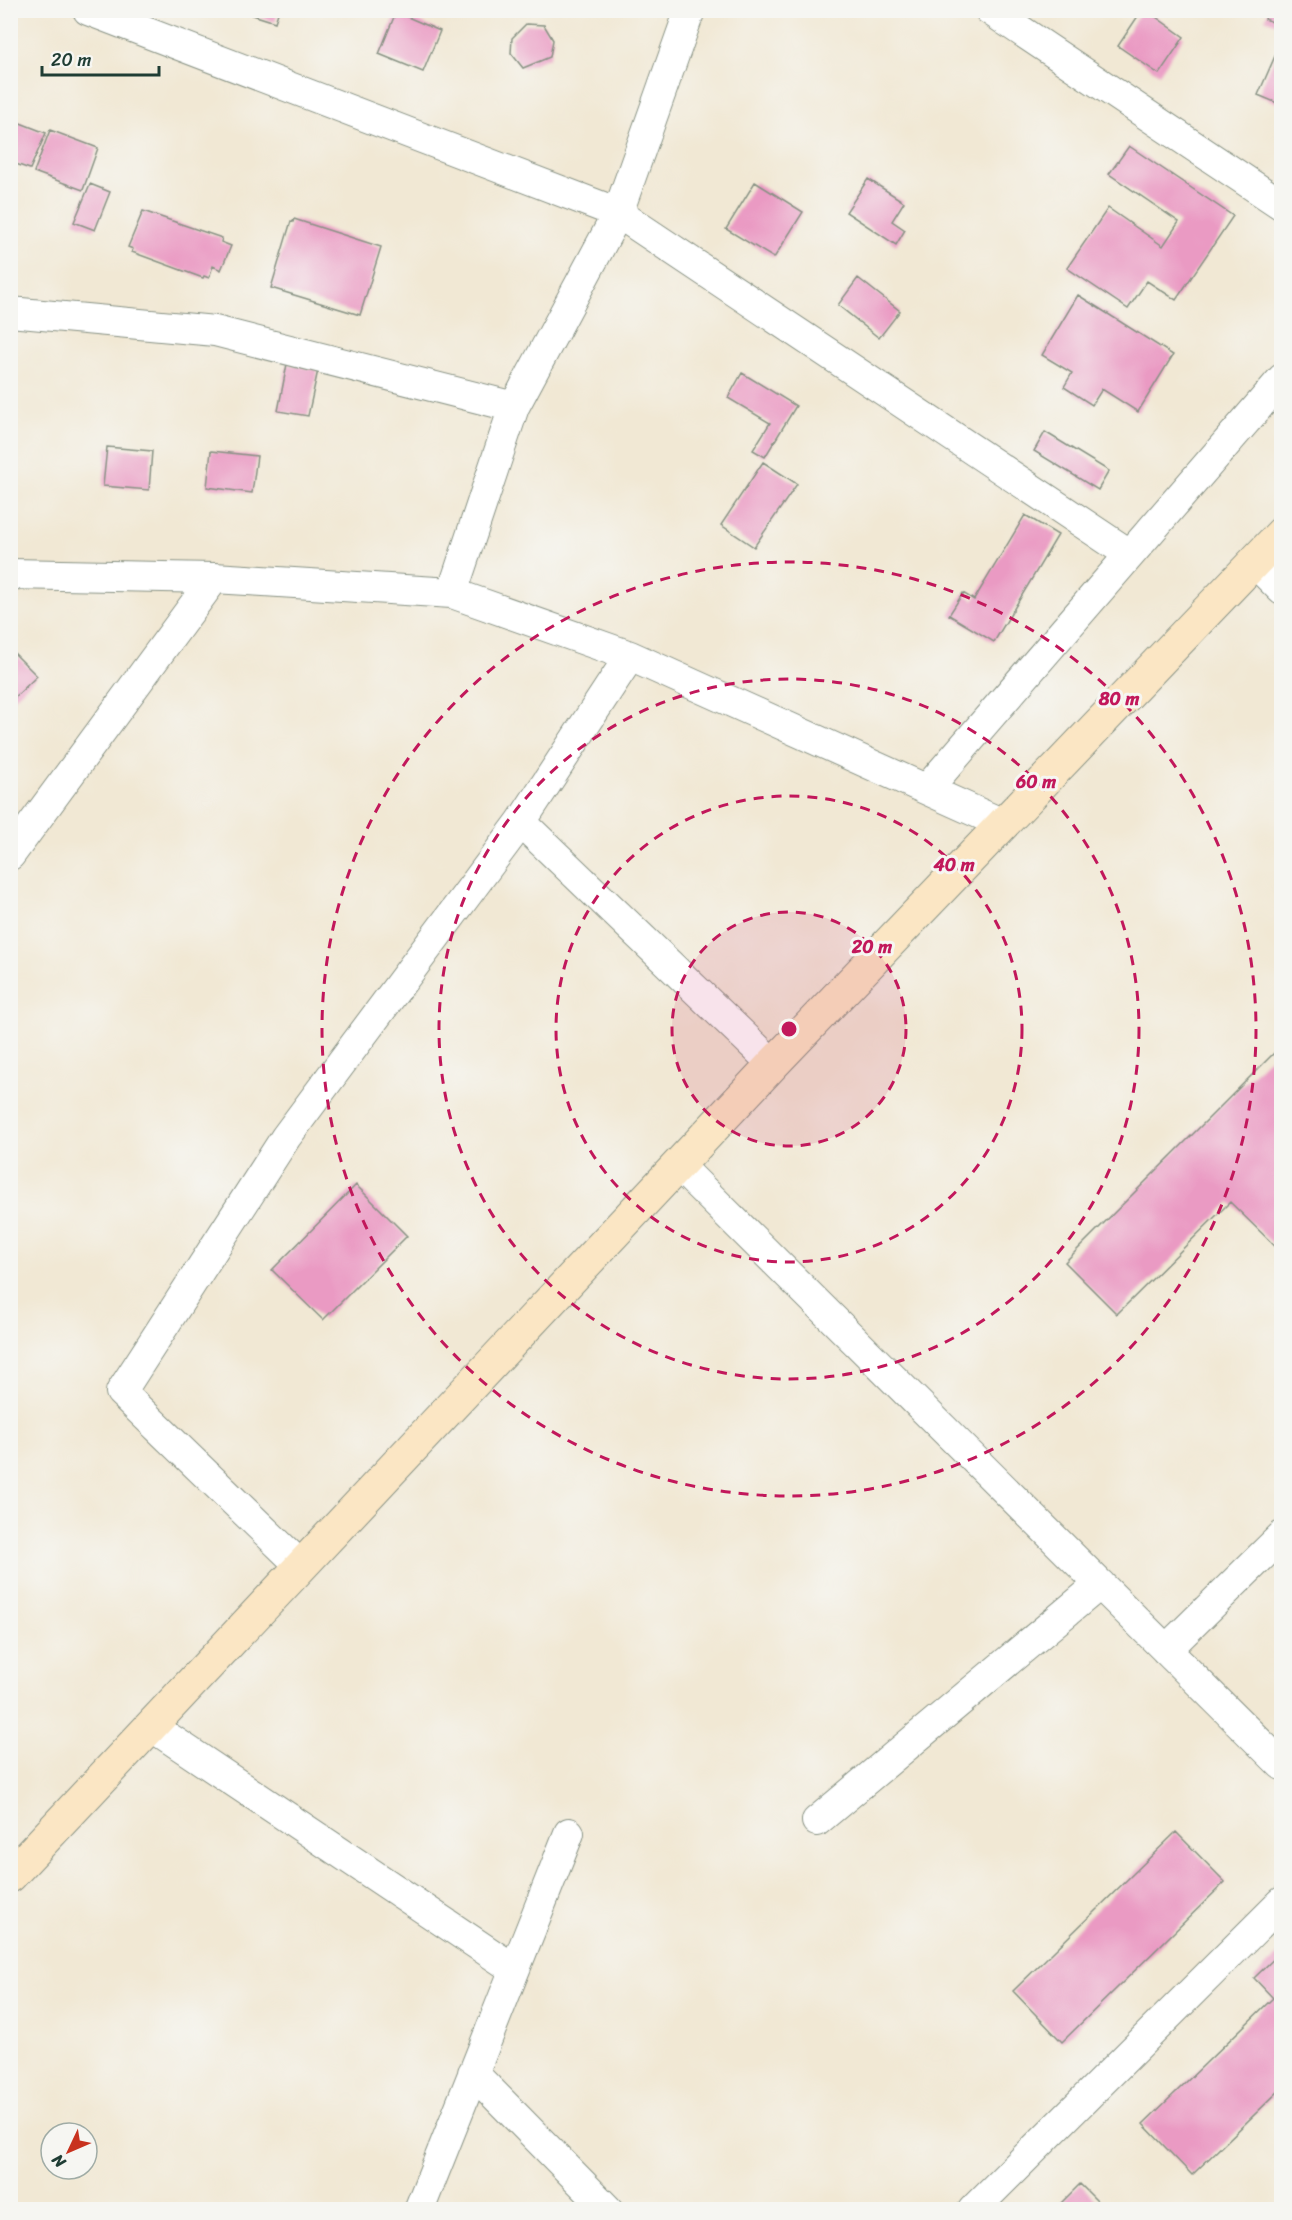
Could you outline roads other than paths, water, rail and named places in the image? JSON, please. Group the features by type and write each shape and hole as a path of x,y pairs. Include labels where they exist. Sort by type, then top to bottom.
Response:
{"main road":[{"path":"10,1876 773,1064 1281,533"}],"street":[{"path":"88,10 618,213 1129,554"},
{"path":"452,593 514,407 618,213 690,10"},
{"path":"990,10 1281,205"},
{"path":"10,312 215,331 514,407"},
{"path":"927,789 1281,379"},
{"path":"1254,562 1281,590"},
{"path":"10,574 214,578 452,593 630,656 1003,824"},
{"path":"10,855 214,578"},
{"path":"301,1566 121,1392 286,1137 521,822 630,656"},
{"path":"521,822 773,1064"},
{"path":"678,1165 1281,1765"},
{"path":"1166,1650 1281,1536"},
{"path":"817,1821 1100,1584"},
{"path":"151,1726 514,1969"},
{"path":"419,2210 569,1833"},
{"path":"973,2210 1281,1902"},
{"path":"472,2073 608,2210"}]}
